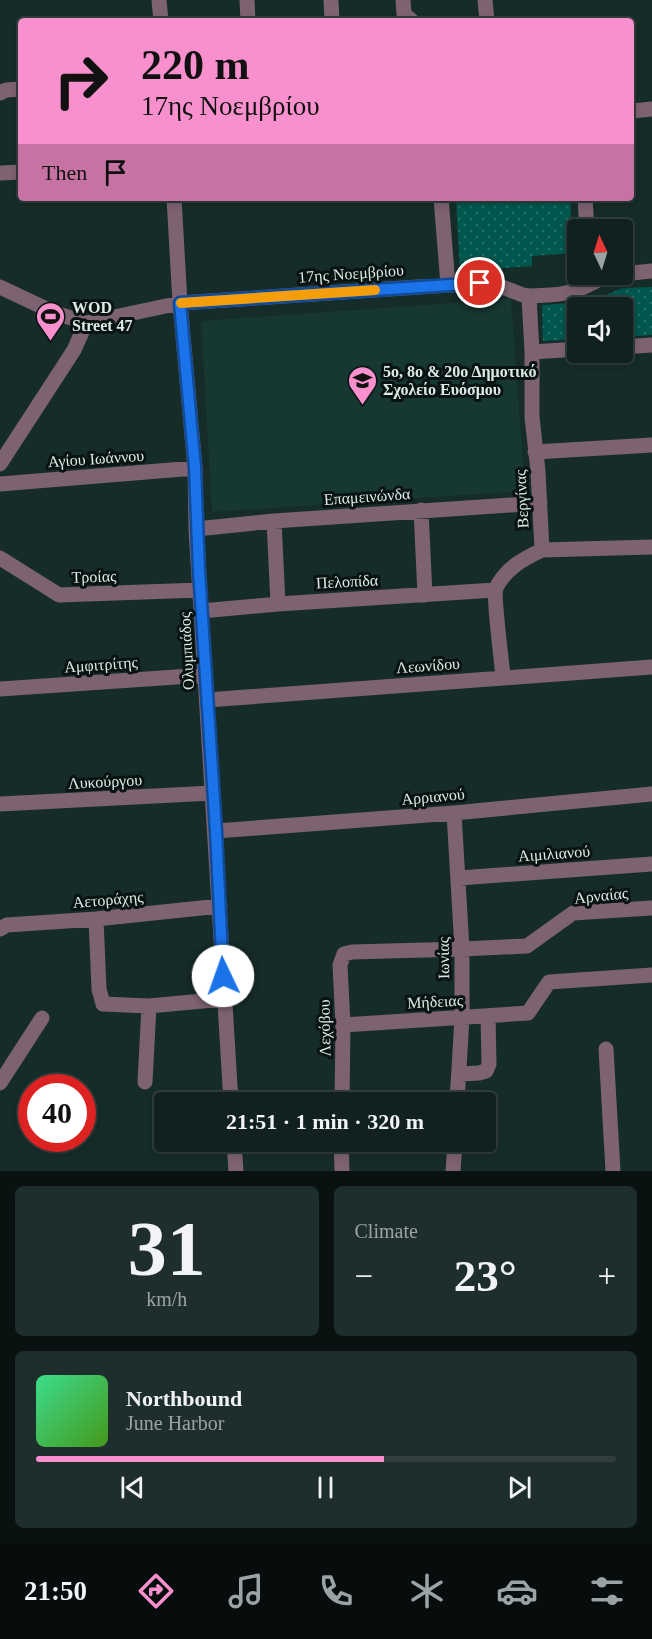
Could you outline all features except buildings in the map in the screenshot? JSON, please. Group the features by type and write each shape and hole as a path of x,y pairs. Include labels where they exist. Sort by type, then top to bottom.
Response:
{"street":[{"path":"159,0 161,18"},
{"path":"247,0 248,18"},
{"path":"331,0 332,18"},
{"path":"403,0 404,14 409,18"},
{"path":"485,0 487,18"},
{"path":"0,93 18,89"},
{"path":"634,111 652,109"},
{"path":"0,173 18,172"},
{"name":"Ολυμπιάδος","path":"174,201 180,303 195,468 196,529 230,1092"},
{"path":"441,201 448,285"},
{"path":"585,201 586,219"},
{"path":"633,273 652,271"},
{"name":"17ης Νοεμβρίου","path":"86,323 180,303 494,284 529,296 573,291 582,285"},
{"path":"0,287 53,312 86,323 74,350 0,464"},
{"name":"Βεργίνας","path":"495,591 510,568 542,550 538,471 532,417 529,296"},
{"path":"633,346 652,345"},
{"path":"532,352 567,350"},
{"path":"535,452 652,445"},
{"name":"Αγίου Ιωάννου","path":"0,484 195,468"},
{"name":"Επαμεινώνδα","path":"196,529 274,521 540,503"},
{"path":"421,510 425,595"},
{"path":"274,521 278,604"},
{"path":"542,550 652,547"},
{"name":"Τροίας","path":"0,558 59,595 200,590"},
{"path":"495,591 503,677"},
{"name":"Πελοπίδα","path":"201,611 495,591"},
{"name":"Λεωνίδου","path":"207,700 652,667"},
{"name":"Αμφιτρίτης","path":"0,689 205,675"},
{"name":"Λυκούργου","path":"0,804 212,793"},
{"name":"Αρριανού","path":"216,831 454,813 652,794"},
{"name":"Ιωνίας","path":"454,813 462,950 462,1018 458,1092"},
{"name":"Αιμιλιανού","path":"459,878 652,864"},
{"name":"Αετοράχης","path":"0,929 7,925 96,919 220,906"},
{"name":"Αρναίας","path":"462,950 527,946 573,913 652,908"},
{"path":"96,919 100,996 103,1004 149,1006 224,999"},
{"name":"Λεχόβου","path":"342,1092 343,1025 340,965 344,954 462,950"},
{"name":"Μήδειας","path":"343,1025 528,1013 549,982 652,975"},
{"path":"145,1082 149,1006"},
{"path":"459,1074 479,1074 486,1071 489,1064 488,1016"},
{"path":"0,1083 42,1018"},
{"path":"606,1049 613,1171"},
{"path":"235,1152 236,1171"},
{"path":"341,1152 342,1171"},
{"path":"453,1171 454,1152"}],"shaded area":[{"name":"5ο, 8ο & 20ο Δημοτικό Σχολείο Ευόσμου","path":"511,299 525,491 212,512 201,321"}],"green space":[{"path":"456,201 570,201 571,219 567,219 567,253 532,256 532,266 460,271"},
{"path":"652,287 652,335 633,336 633,297 600,297 623,288"},
{"path":"567,303 567,340 543,341 542,305"}],"slow traffic":[{"path":"181,303 375,290"}],"place":[{"name":"WOD Street 47","path":"51,342"},
{"name":"5ο, 8ο & 20ο Δημοτικό Σχολείο Ευόσμου","path":"362,406"}],"route":[{"path":"223,976 196,529 195,468 180,303 480,283"}]}
